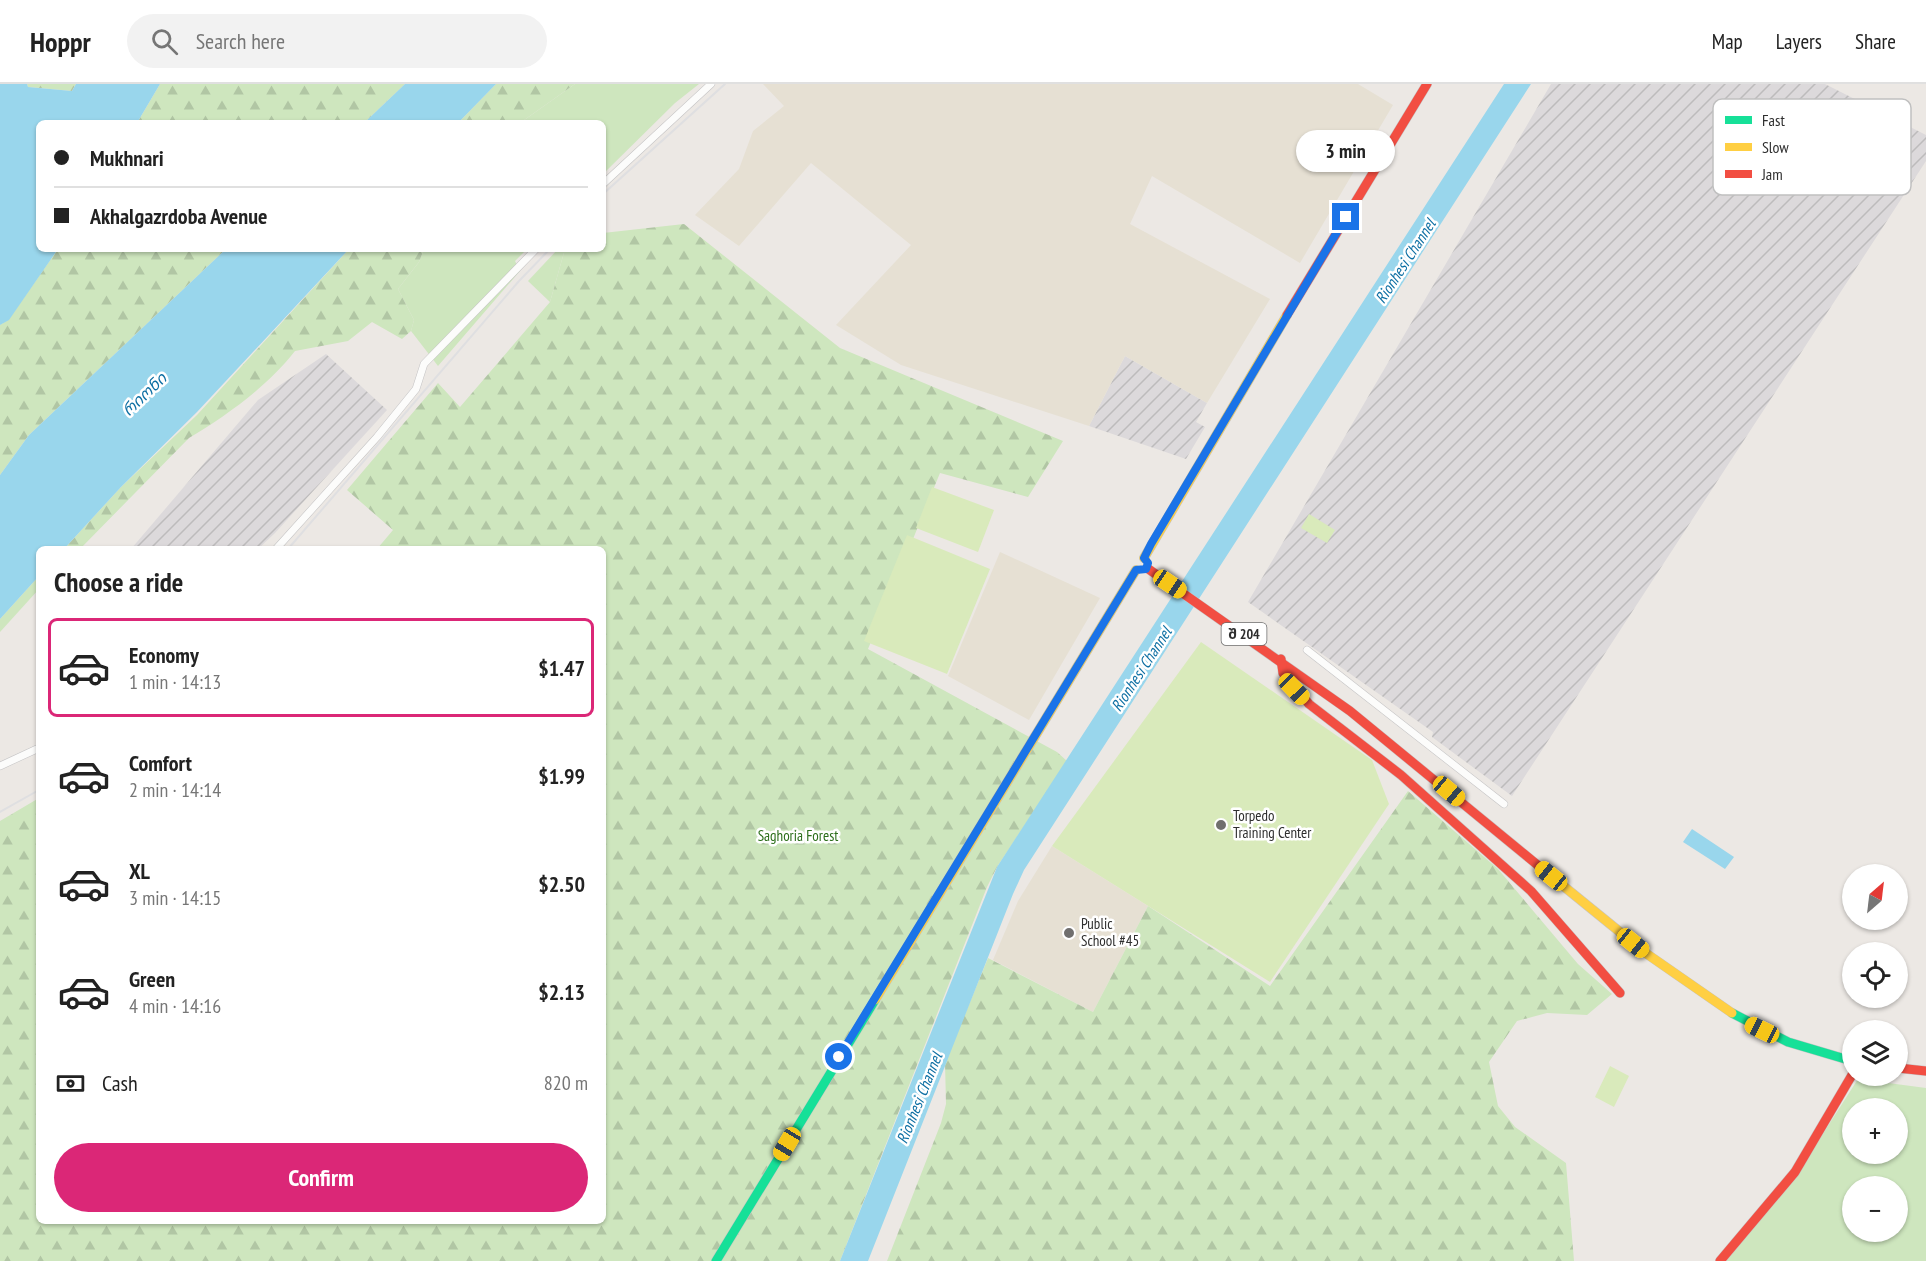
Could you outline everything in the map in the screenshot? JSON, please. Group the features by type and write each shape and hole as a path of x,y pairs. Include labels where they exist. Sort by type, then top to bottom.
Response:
{"main road":[{"path":"716,1261 1136,570 1135,560 1144,558 1368,179 1427,84"},
{"path":"1136,570 1143,572 1147,568 1148,563 1144,558"},
{"name":"შ 204","path":"1147,568 1281,659 1414,762 1662,966 1748,1023 1805,1050 1842,1059"},
{"path":"1281,659 1283,672 1294,689 1309,705 1401,775 1531,891 1620,993"},
{"path":"1908,1069 1926,1071"},
{"path":"1720,1261 1795,1172 1846,1086"}],"street":[{"path":"606,181 711,84"},
{"path":"279,546 410,397 416,388 424,364 533,252"},
{"path":"1307,650 1504,804"},
{"path":"0,766 36,749"}],"shaded area":[{"path":"763,84 1358,84 1393,105 1300,263 1152,176 1130,224 1270,299 1207,403 1125,356 1089,426 901,365 836,325 911,245 811,163 739,246 695,215 739,169 753,131 784,106"},
{"path":"1551,84 1825,84 1855,99 1713,99 1713,195 1904,195 1512,796 1432,737 1433,732 1248,602"},
{"path":"1911,127 1926,135 1926,161 1911,184"},
{"path":"326,354 387,410 261,546 134,546 258,400"},
{"path":"1125,356 1207,403 1196,422 1205,427 1186,459 1089,426"},
{"path":"1000,552 1100,598 1029,720 948,676"},
{"name":"Public School #45","path":"1052,846 1148,906 1093,1012 993,960 1018,901"}],"green space":[{"path":"27,84 76,84 72,91 28,87"},
{"path":"160,84 405,84 367,120 139,120"},
{"path":"496,84 575,84 524,120 461,120"},
{"path":"575,84 699,84 675,103 606,171 606,120 524,120"},
{"name":"Saghoria Forest","path":"684,224 840,348 1063,441 1028,497 940,473 868,649 1057,752 1067,761 997,867 987,887 840,1261 0,1261 0,821 36,800 36,1224 606,1224 606,546 380,546 393,530 347,490 438,383 460,407 550,302 564,252 606,252 606,233"},
{"path":"56,252 223,252 29,435 0,475 0,325 9,319"},
{"path":"346,252 423,252 419,262 398,289 414,320 411,331 402,339 372,322 348,341 295,351 246,399 189,438 83,546 67,546 121,487 197,415"},
{"path":"423,252 524,252 515,261 520,271 438,366 411,331 414,320 398,289 419,262"},
{"path":"555,252 564,252 550,302 528,281"},
{"path":"932,487 994,510 978,552 916,528"},
{"path":"1309,514 1335,530 1327,543 1301,528"},
{"path":"907,535 990,569 947,674 864,641"},
{"path":"36,579 36,592 0,632 0,619"},
{"name":"Torpedo Training Center","path":"1201,642 1372,760 1389,804 1270,982 1052,846"},
{"path":"1408,791 1498,869 1578,964 1612,994 1587,1015 1547,1013 1517,1021 1489,1062 1498,1106 1515,1127 1566,1163 1574,1261 887,1261 941,1123 946,1104 945,1063 988,958 1093,1012 1148,906 1270,986"},
{"path":"1610,1066 1629,1076 1614,1107 1595,1097"},
{"path":"1854,1086 1908,1086 1926,1088 1926,1261 1724,1261 1819,1140 1842,1104 1842,1164 1908,1164 1908,1098 1846,1098"}],"water":[{"path":"0,84 27,84 28,87 72,91 76,84 160,84 139,120 36,120 36,252 56,252 9,320 0,325"},
{"path":"405,84 496,84 461,120 367,120"},
{"name":"Rionhesi Channel","path":"1504,84 1531,84 1024,870 868,1261 840,1261 997,867"},
{"name":"რიონი","path":"223,252 346,252 197,412 121,487 67,546 36,546 36,579 0,619 0,475 29,435"},
{"path":"1692,829 1734,857 1725,869 1683,842"}],"railway":[{"path":"606,191 725,84"},
{"path":"291,546 519,281 547,252"},
{"path":"0,812 36,792"}],"traffic: fast":[{"path":"716,1261 875,1000"},
{"path":"1732,1013 1788,1042 1842,1058"}],"traffic: slow":[{"path":"1144,558 1287,315"},
{"path":"875,1000 1136,570"},
{"path":"1540,867 1647,954 1732,1013"}],"traffic: jam":[{"path":"1287,315 1427,84"},
{"path":"1147,568 1350,711 1540,867"},
{"path":"1281,659 1283,673 1309,704 1401,775 1531,891 1620,993"},
{"path":"1908,1069 1926,1071"},
{"path":"1720,1261 1795,1172 1846,1086"}],"place":[{"name":"Torpedo Training Center","path":"1221,825"},
{"name":"Public School #45","path":"1069,933"}],"route":[{"path":"839,1057 1136,570 1143,572 1146,569 1148,563 1144,558 1151,544 1346,217"}]}
